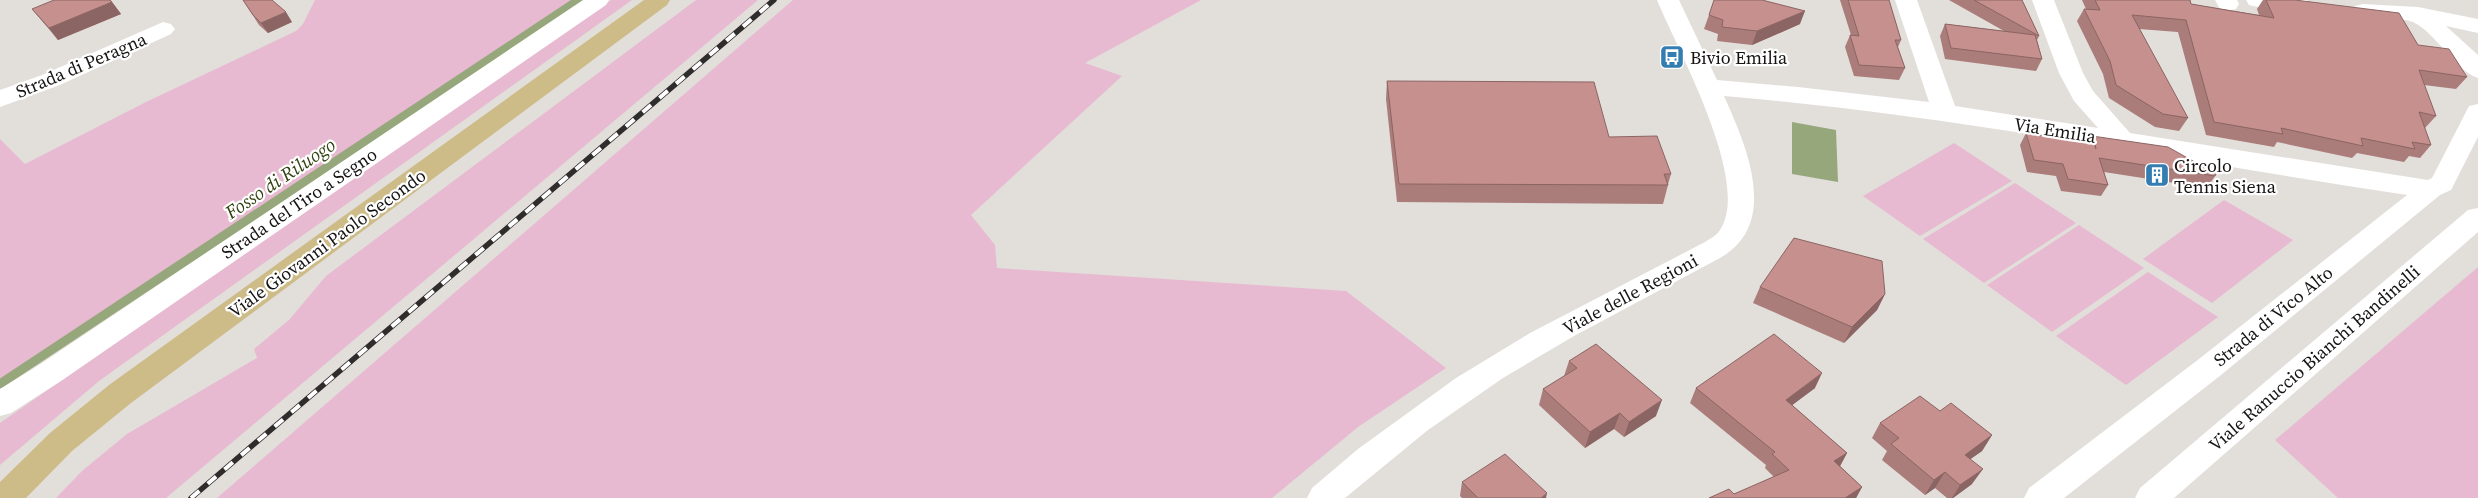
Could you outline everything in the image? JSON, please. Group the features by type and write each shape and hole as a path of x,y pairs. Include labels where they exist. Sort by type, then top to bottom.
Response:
{"main road":[{"name":"Viale Giovanni Paolo Secondo","path":"5,498 66,438 120,394 659,0"}],"street":[{"name":"Strada del Tiro a Segno","path":"0,404 58,367 598,0"},
{"name":"Viale delle Regioni","path":"1323,498 1401,433 1500,366 1544,340 1702,256 1730,237 1741,212 1740,184 1728,136 1678,27 1668,0"},
{"path":"1906,0 1945,113"},
{"path":"2044,0 2079,88 2096,113 2123,141"},
{"path":"2257,0 2400,15 2410,7"},
{"path":"2410,7 2478,26"},
{"path":"2410,7 2478,50"},
{"path":"2410,7 2458,48 2478,70"},
{"name":"Strada di Peragna","path":"0,99 50,80 162,29"},
{"name":"Via Emilia","path":"1707,87 1784,93 1945,113 2431,189"},
{"name":"Strada di Vico Alto","path":"2040,498 2210,367 2431,189 2439,187 2446,178 2478,112"},
{"name":"Viale Ranuccio Bianchi Bandinelli","path":"2151,498 2478,217"}],"shaded area":[{"path":"315,0 578,0 0,384 0,139 25,164 146,102 296,31 303,24"},
{"path":"611,0 632,0 99,381 0,465 0,423"},
{"path":"696,0 758,0 166,498 56,498 82,471 127,434 257,358 254,349 289,320 326,276"},
{"path":"793,0 1201,0 1085,63 1122,76 971,215 995,245 997,268 1346,291 1446,368 1358,427 1272,498 217,498"},
{"path":"1792,122 1836,130 1838,182 1792,174"},
{"path":"1954,143 2012,181 1920,236 1863,196"},
{"path":"2015,183 2076,223 1984,283 1923,239"},
{"path":"2224,200 2293,240 2212,303 2143,259"},
{"path":"2079,225 2144,268 2052,332 1987,285"},
{"path":"2478,267 2478,498 2338,498 2275,440"},
{"path":"2148,272 2218,317 2126,385 2056,336"}],"building":[{"path":"54,0 110,0 112,2 49,28 32,9"},
{"path":"243,0 272,0 286,12 261,23"},
{"path":"1714,0 1762,0 1805,11 1757,31 1722,27 1723,20 1709,15"},
{"path":"1848,0 1889,0 1901,40 1895,40 1905,68 1859,65 1850,35 1859,36"},
{"path":"1974,0 2022,0 2039,36"},
{"path":"2095,0 2190,0 2191,4 2274,18 2266,0 2295,0 2399,13 2418,45 2449,49 2467,77 2419,70 2436,116 2419,112 2431,145 2412,142 2415,149 2361,138 2363,146 2281,128 2283,134 2214,122 2186,20 2132,15 2188,118 2163,114 2116,85 2110,61 2084,9 2100,10"},
{"path":"1945,24 2035,35 2042,59 1951,48"},
{"path":"1387,81 1594,82 1609,137 1657,136 1671,174 1664,174 1668,185 1399,184"},
{"path":"2026,133 2094,142 2092,136 2168,147 2216,174 2215,176 2099,158 2108,185 2068,179 2063,164 2034,160"},
{"path":"1794,238 1882,261 1885,294 1852,327 1760,287"},
{"path":"1774,334 1822,373 1786,400 1847,453 1834,461 1862,487 1845,498 1709,498 1729,489 1734,494 1789,470 1772,454 1775,452 1696,388"},
{"path":"1596,344 1662,400 1629,422 1620,413 1590,432 1543,389 1577,368 1569,361"},
{"path":"1920,396 1940,411 1951,403 1992,435 1965,455 1983,469 1960,485 1945,472 1934,480 1891,444 1899,438 1880,423"},
{"path":"1505,454 1547,493 1541,498 1478,498 1462,482"}],"waterway":[{"name":"Fosso di Riluogo","path":"0,384 579,0"}],"railway":[{"path":"191,498 774,0"}],"place":[{"name":"Bivio Emilia","path":"1672,57"},
{"name":"Circolo Tennis Siena","path":"2157,175"}]}
